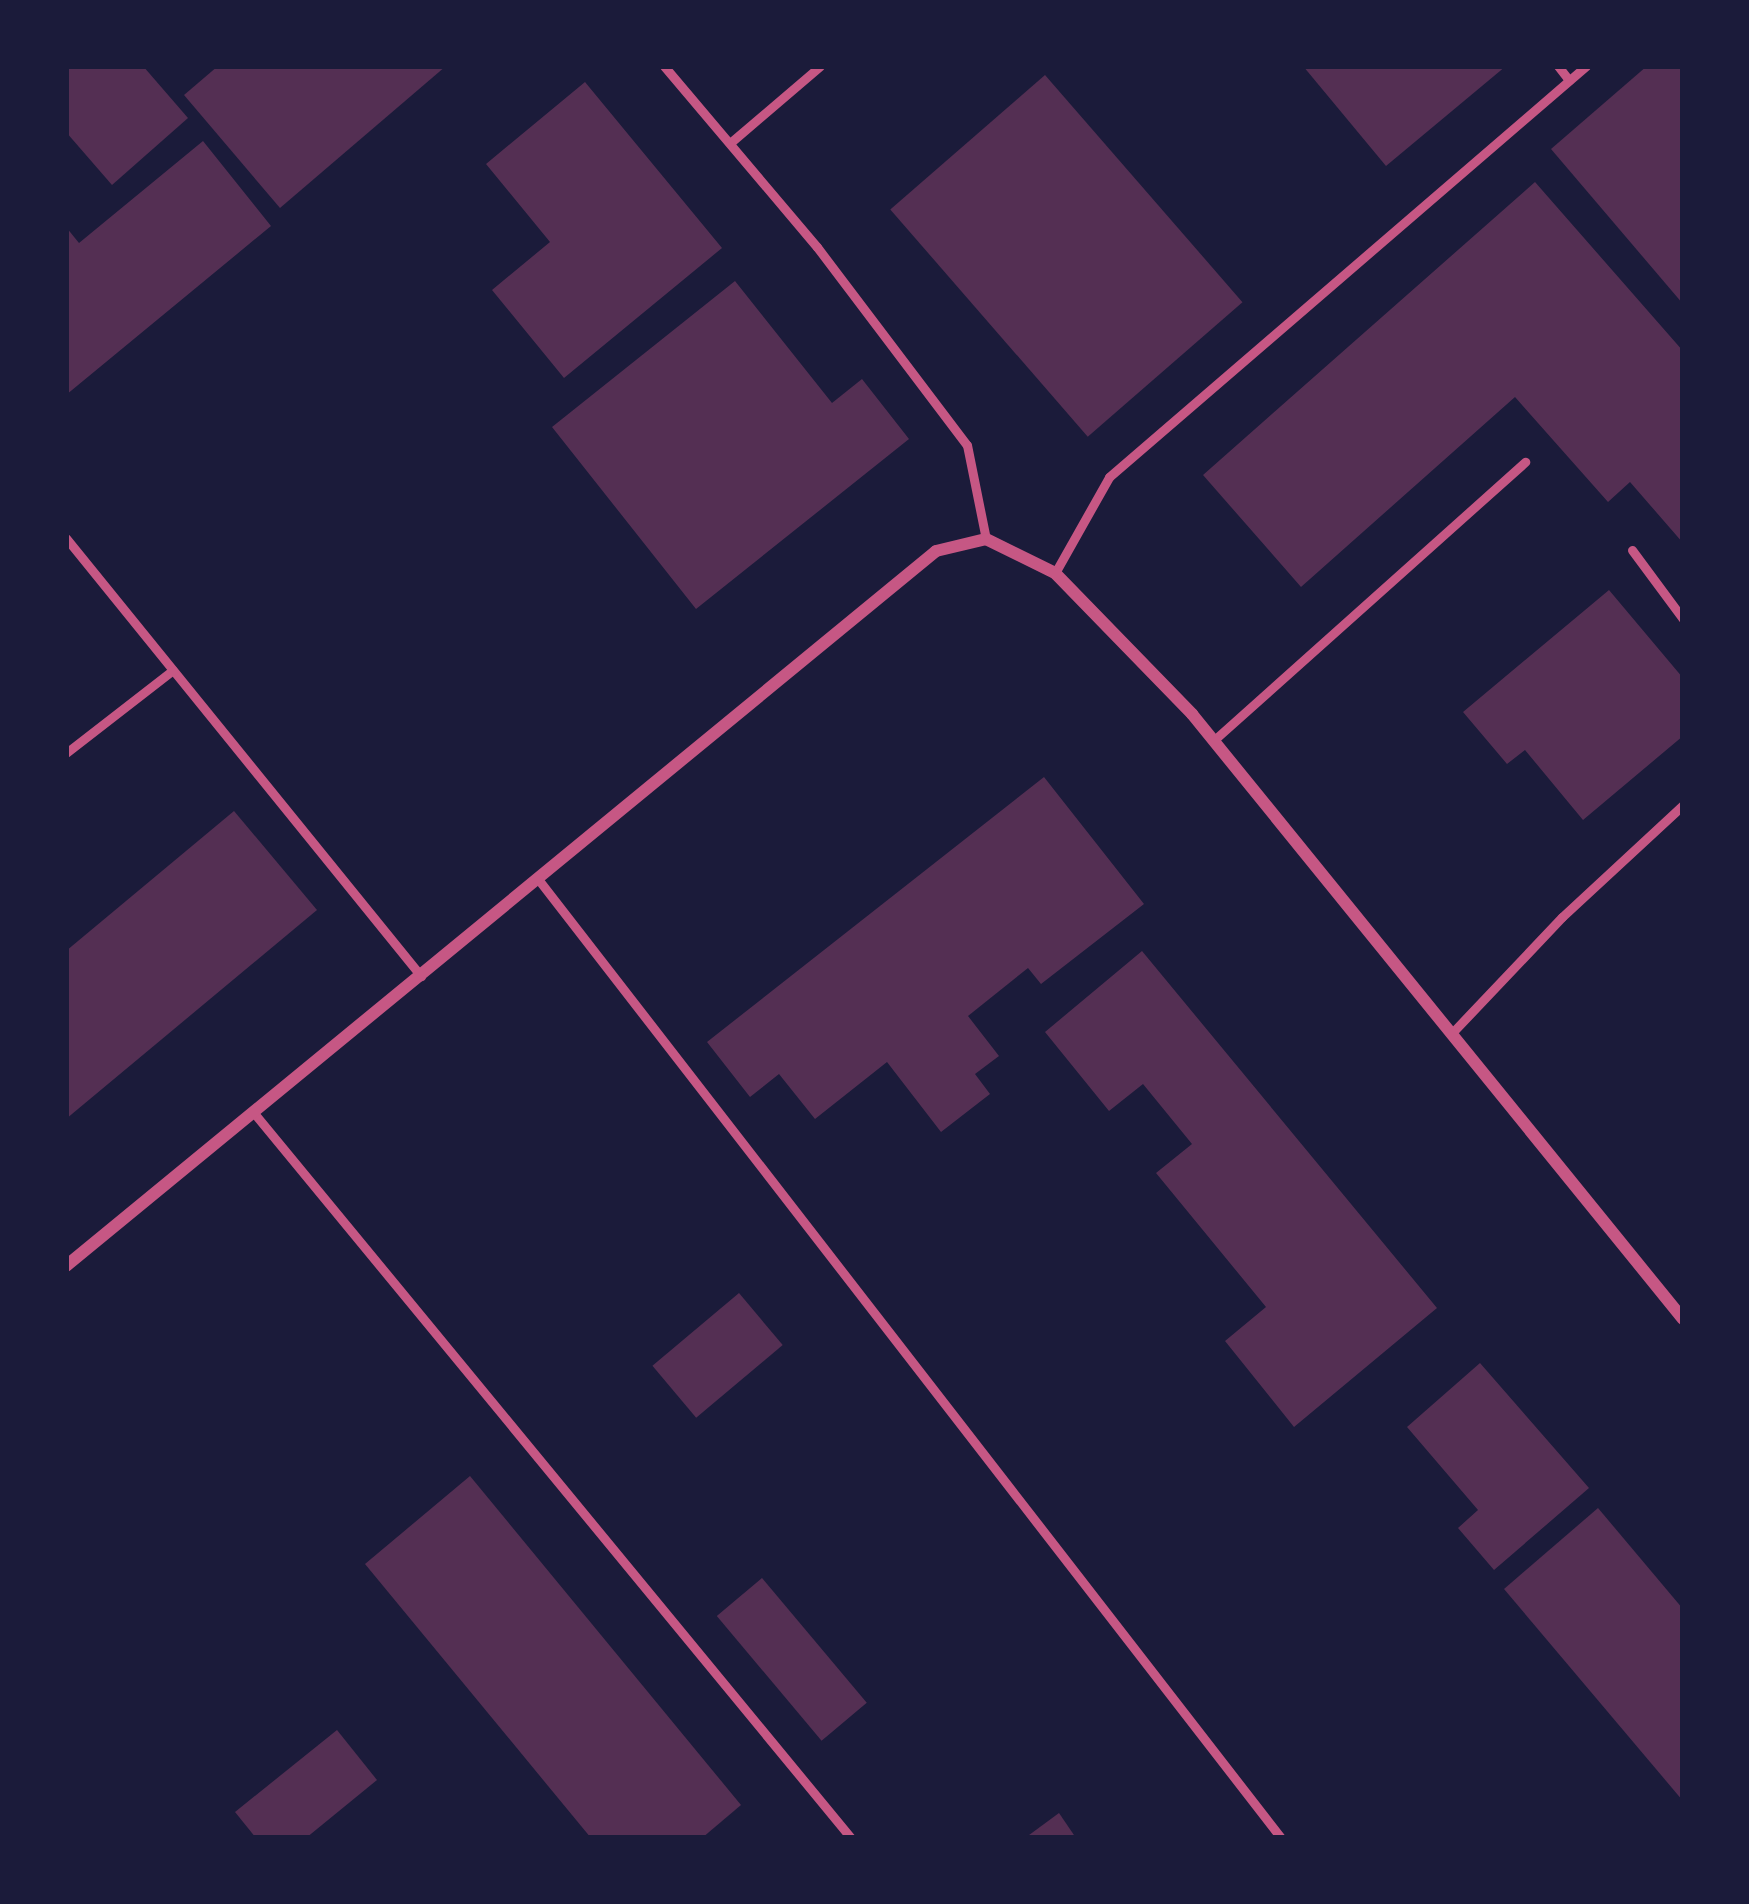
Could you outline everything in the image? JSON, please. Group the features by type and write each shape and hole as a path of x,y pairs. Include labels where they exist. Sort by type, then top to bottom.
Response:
{"street":[{"path":"66,1266 936,550 986,539 1055,573 1214,741 1683,1319"}],"lane":[{"path":"664,66 818,247 967,445 986,539"},
{"path":"730,143 820,66"},
{"path":"1558,66 1569,80"},
{"path":"1055,573 1109,477 1586,66"},
{"path":"1214,741 1525,462"},
{"path":"66,538 421,976"},
{"path":"1632,550 1683,619"},
{"path":"66,753 173,670"},
{"path":"1451,1034 1562,917 1683,806"},
{"path":"538,879 1281,1838"},
{"path":"254,1113 851,1838"}],"building":[{"path":"66,66 143,66 188,118 112,185 66,132"},
{"path":"218,66 446,66 280,208 184,95"},
{"path":"1303,66 1506,66 1386,166"},
{"path":"1647,66 1683,66 1683,304 1551,149"},
{"path":"1045,75 1242,302 1088,437 890,209"},
{"path":"585,82 722,248 564,378 492,290 550,242 486,164"},
{"path":"203,141 271,226 66,395 66,227 79,243"},
{"path":"1535,182 1683,351 1683,543 1630,482 1608,502 1515,397 1301,587 1203,475"},
{"path":"735,281 832,403 862,379 909,439 696,609 552,427"},
{"path":"1609,590 1683,678 1683,736 1583,820 1525,750 1507,764 1463,712"},
{"path":"1044,777 1144,904 1041,984 1028,968 968,1016 999,1056 975,1074 990,1094 941,1132 887,1062 815,1119 779,1074 750,1097 707,1042"},
{"path":"234,811 317,910 66,1119 66,951"},
{"path":"1142,951 1437,1308 1294,1427 1225,1341 1266,1307 1156,1173 1192,1144 1143,1084 1109,1111 1045,1032"},
{"path":"739,1293 783,1345 696,1418 652,1366"},
{"path":"1480,1363 1589,1488 1494,1570 1458,1528 1478,1510 1407,1427"},
{"path":"470,1476 741,1805 702,1838 591,1838 365,1564"},
{"path":"1598,1508 1683,1609 1683,1801 1504,1589"},
{"path":"762,1578 867,1703 822,1741 717,1616"},
{"path":"337,1730 377,1780 306,1838 256,1838 235,1812"},
{"path":"1059,1813 1076,1838 1025,1838"}]}
